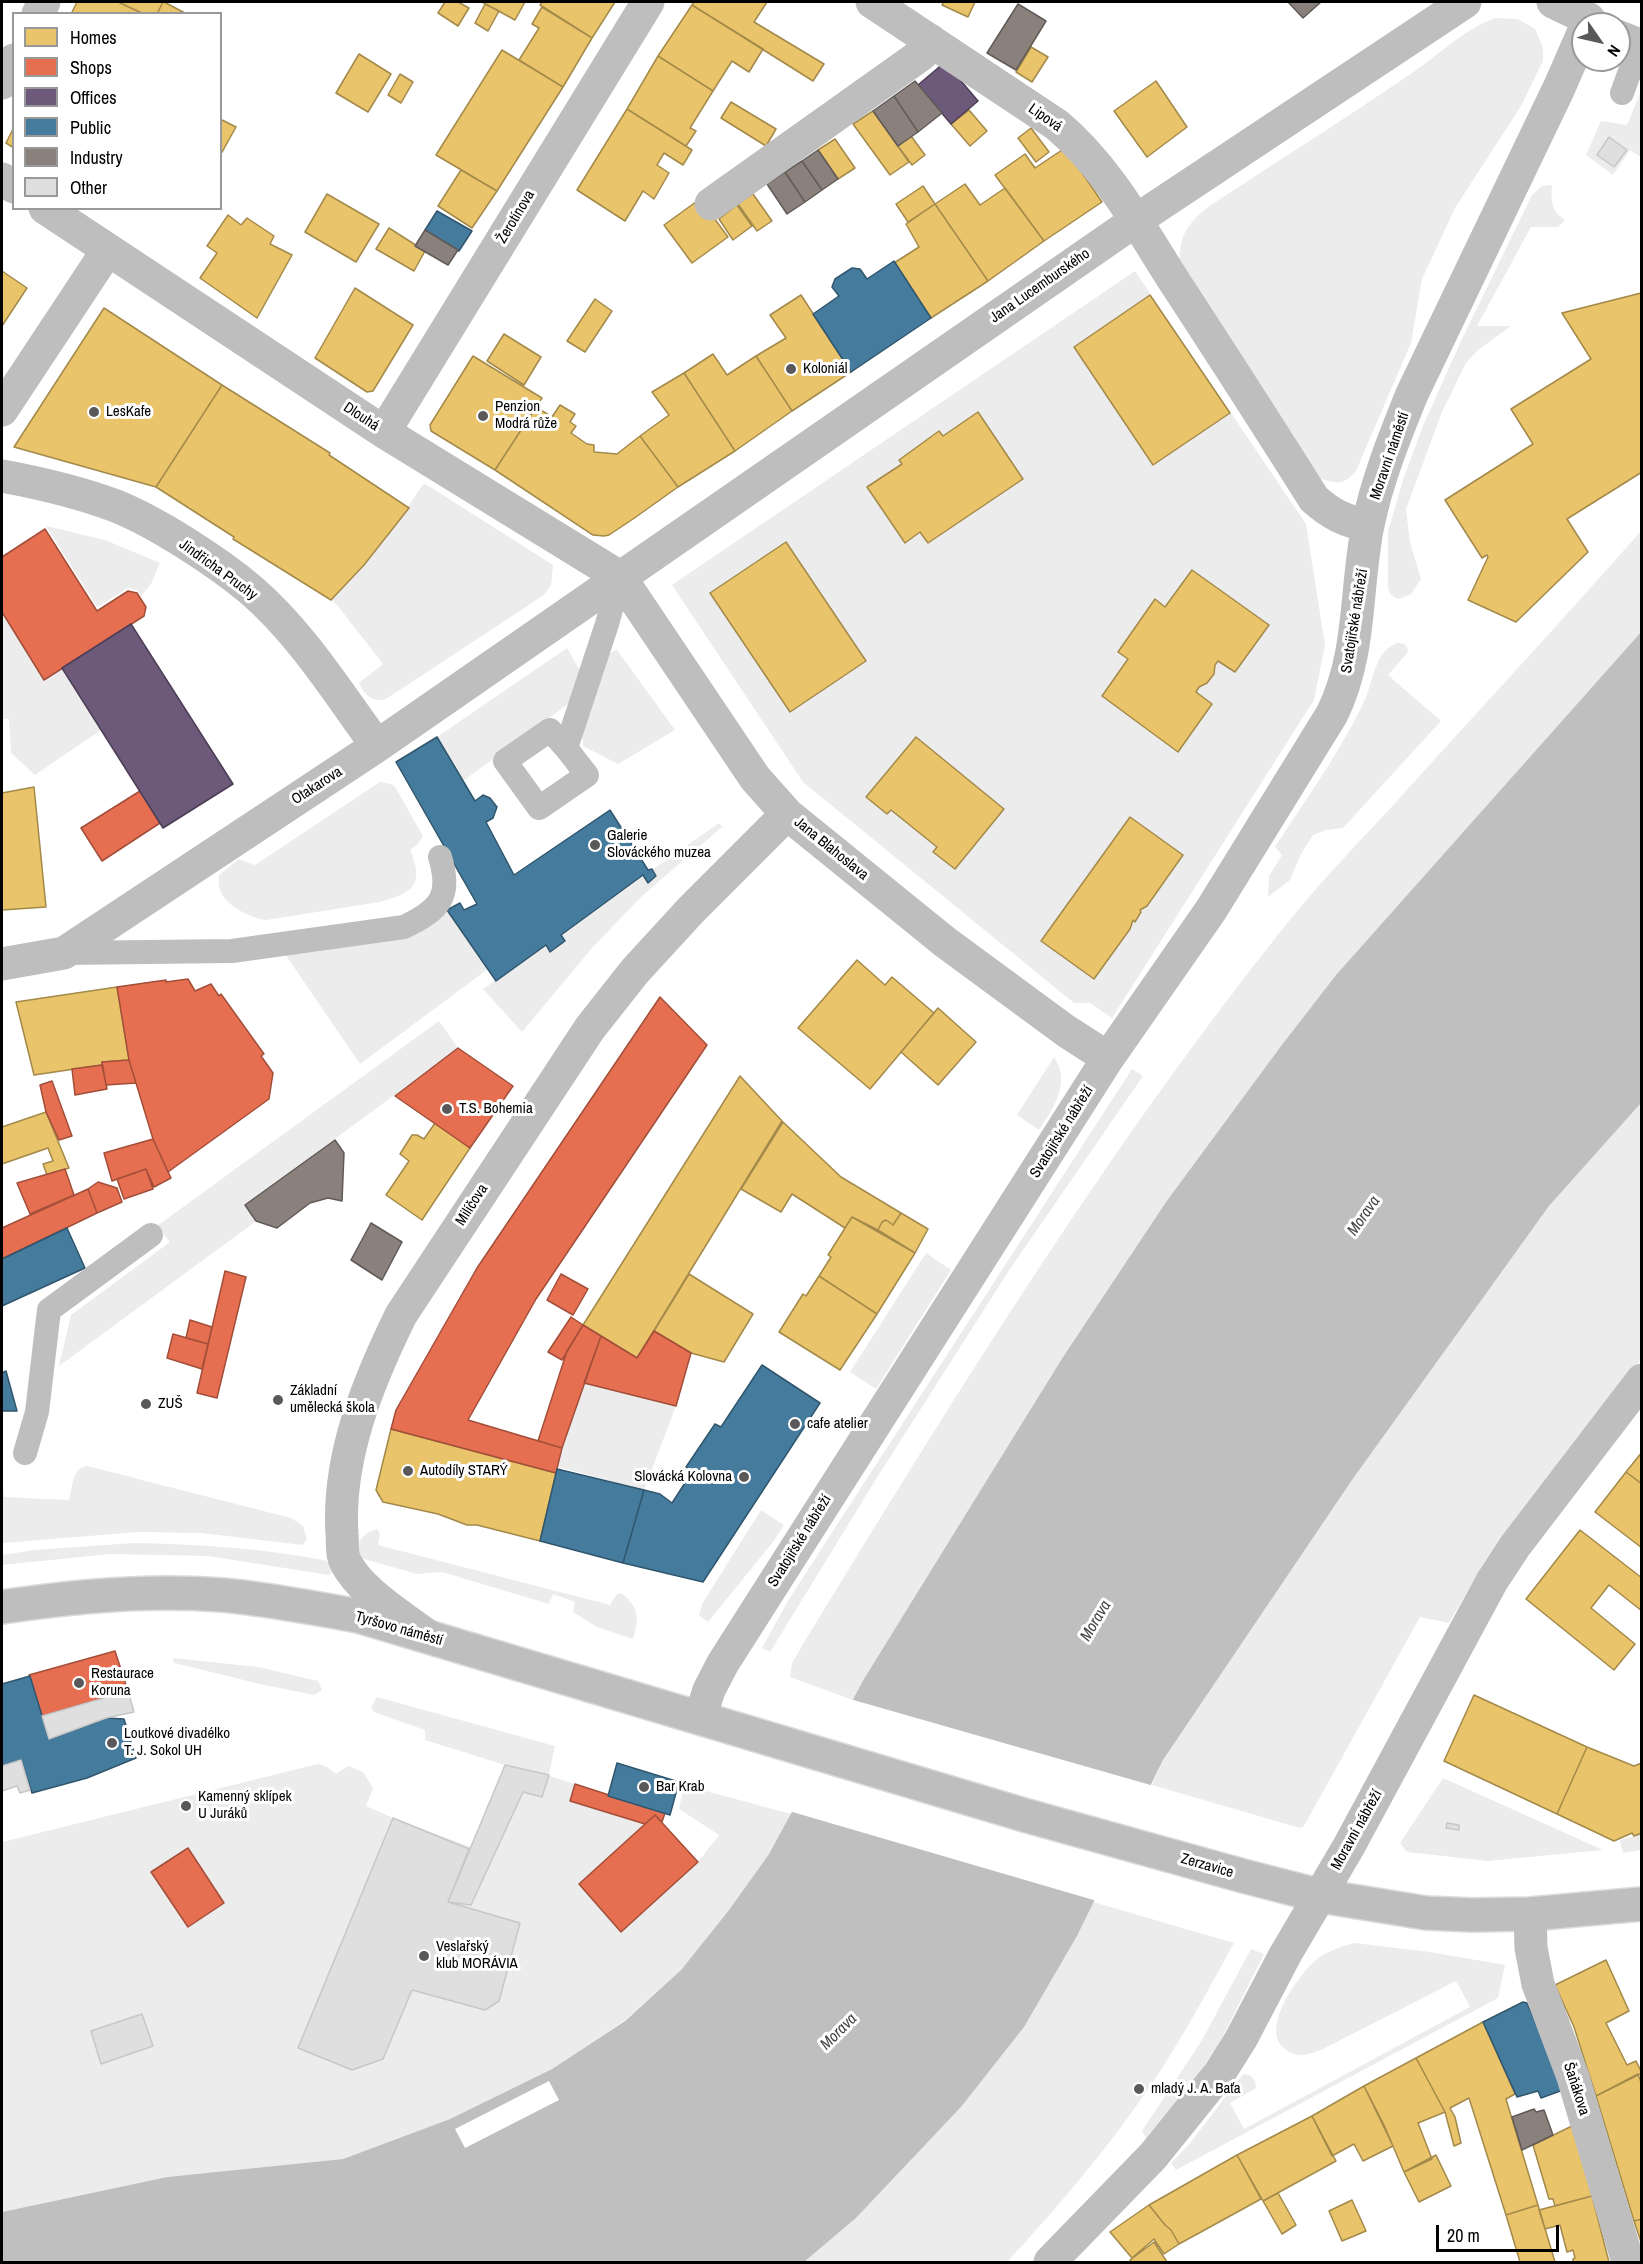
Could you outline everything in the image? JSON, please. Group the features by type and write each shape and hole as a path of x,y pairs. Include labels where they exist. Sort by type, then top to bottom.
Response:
{"street":[{"name":"Žerotínova","path":"384,432 648,2"},
{"name":"Lipová","path":"872,2 1057,125 1077,142 1103,173 1135,221"},
{"name":"Jana Lucemburského","path":"620,577 1135,221 1465,2"},
{"path":"1553,2 1575,12"},
{"path":"711,204 922,54 930,40"},
{"name":"Moravní náměstí","path":"1368,525 1393,440 1412,394 1571,63"},
{"path":"2,83 12,64"},
{"name":"Dlouhá","path":"48,210 384,432 620,577"},
{"path":"1135,221 1314,499 1328,512 1342,519 1368,525"},
{"path":"2,410 107,251"},
{"name":"Jindřicha Pruchy","path":"2,476 34,482 118,507 210,560 252,591 314,657 377,746"},
{"name":"Svatojiřské nábřeží","path":"700,1718 723,1663 1108,1058 1211,910 1320,734 1341,694 1348,674 1358,620 1368,525"},
{"name":"Otakarova","path":"2,964 64,953 377,746 620,577"},
{"name":"Jana Blahoslava","path":"620,577 755,778 787,814 945,942 1066,1031 1108,1058"},
{"name":"Milíčova","path":"430,1638 356,1579 344,1559 341,1517 348,1464 355,1431 377,1363 408,1305 590,1028 635,971 690,910 743,855 787,814"},
{"name":"Moravní nábřeží","path":"1050,2262 1153,2156 1219,2074 1285,1955 1321,1896 1492,1581 1515,1546 1641,1380"},
{"name":"Tyršovo náměstí","path":"2,1607 122,1594 220,1595 282,1602 358,1616 783,1744"},
{"name":"Zerzavice","path":"783,1744 1247,1877 1321,1896 1426,1913 1473,1916 1530,1914 1641,1904"},
{"name":"Šaňákova","path":"1530,1914 1531,1948 1538,1984 1573,2077 1628,2262"}],"lane":[{"path":"1622,93 1641,41"},
{"path":"566,748 620,577"},
{"path":"64,953 232,951 404,927 435,908 443,895 446,881 440,857"},
{"path":"26,1452 37,1412 49,1310 151,1235"}],"shaded area":[{"path":"1496,18 1518,19 1535,29 1543,48 1543,61 1521,106 1455,208 1422,279 1411,343 1356,471 1343,482 1318,478 1181,275 1180,253 1183,237 1192,222 1208,207 1387,90 1463,35"},
{"path":"1641,91 1641,157 1630,150 1613,175 1586,155 1601,121 1627,125"},
{"path":"1552,185 1553,205 1557,213 1565,220 1558,227 1531,227 1477,326 1511,326 1478,350 1466,363 1442,412 1406,509 1410,543 1421,579 1411,594 1399,599 1390,593 1388,586 1388,531 1404,477 1423,426 1461,341 1532,195 1542,186"},
{"path":"1135,271 1306,524 1325,645 1314,700 1112,1018 1090,1003 1074,1003 803,782 672,585"},
{"path":"424,483 553,565 551,585 544,595 386,699 377,700 366,694 359,683 383,664 337,605 327,596 344,586 399,520"},
{"path":"46,526 105,540 160,563 151,584 141,596 136,590 128,588 97,607"},
{"path":"1641,531 1641,632 1336,975 1281,1046 1166,1202 1063,1357 853,1700 790,1677 792,1663 803,1644 1034,1275 1157,1095 1221,1008 1314,891"},
{"path":"2,612 44,679 62,668 104,728 35,775 11,753 9,719 2,719"},
{"path":"1397,643 1405,644 1408,652 1388,675 1441,721 1343,828 1326,830 1313,835 1301,854 1290,880 1268,897 1269,876 1282,855 1275,847 1346,736 1366,697 1384,652"},
{"path":"567,648 590,688 463,781 437,737"},
{"path":"617,650 675,730 618,764 583,746 581,720 589,662"},
{"path":"380,782 395,787 423,836 410,850 416,879 408,891 380,902 266,920 239,910 223,896 219,886 219,875 239,859 255,865"},
{"path":"719,823 722,827 642,896 592,948 522,1032 483,989"},
{"path":"447,910 488,969 360,1064 285,954 315,952 399,935"},
{"path":"439,1021 458,1048 248,1203 259,1219 59,1366 71,1315 170,1242 157,1226"},
{"path":"1054,1057 1059,1066 1061,1085 1055,1104 1039,1130 1017,1115"},
{"path":"1132,1069 1143,1076 1008,1272 878,1476 770,1652 762,1648 789,1599"},
{"path":"1641,1103 1641,1359 1484,1562 1449,1623 1420,1617 1304,1826 1300,1828 1152,1785 1163,1760 1352,1480 1549,1206"},
{"path":"926,1253 951,1270 876,1389 850,1372"},
{"path":"584,1383 676,1406 644,1490 559,1467 562,1448"},
{"path":"87,1466 291,1518 303,1526 307,1539 303,1545 201,1533 138,1532 3,1543 2,1476 4,1497 69,1500 75,1475"},
{"path":"761,1510 784,1525 773,1542 708,1622 699,1616 702,1604"},
{"path":"377,1529 380,1534 378,1545 610,1605 616,1595 621,1593 631,1602 636,1613 633,1639 597,1627 573,1612 575,1602 553,1594 549,1604 442,1572 417,1574 357,1557 361,1539 367,1533"},
{"path":"133,1543 275,1552 323,1560 331,1563 333,1572 329,1575 208,1556 110,1554 2,1565 2,1555 34,1550"},
{"path":"173,1658 258,1667 318,1681 322,1690 314,1695 260,1684 174,1663"},
{"path":"377,1697 555,1746 549,1774 537,1772 575,1784 570,1801 645,1824 579,1884 622,1931 698,1862 719,1835 679,1809 684,1785 791,1814 769,1854 685,1966 625,2020 552,2069 450,2119 343,2159 167,2177 2,2212 2,1842 318,1764 336,1774 348,1766 363,1772 373,1788 366,1806 471,1847 505,1765 425,1740 425,1730 374,1712 371,1707"},
{"path":"1443,1778 1603,1850 1488,1861 1407,1852 1400,1843"},
{"path":"1641,1834 1641,1850 1623,1853 1620,1840"},
{"path":"1093,1902 1234,1943 1164,2065 1137,2106 1102,2152 1007,2262 804,2262 856,2218 961,2107 1024,2026 1077,1936"},
{"path":"1354,1943 1430,1952 1505,1965 1498,1998 1176,2170 1171,2163 1191,2142 1243,2074 1253,2078 1256,2088 1230,2103 1244,2129 1470,2007 1456,1981 1323,2049 1303,2055 1293,2054 1284,2048 1278,2039 1276,2028 1284,2002 1300,1977 1316,1960"},
{"path":"1251,1949 1264,1954 1223,2036 1200,2072 1146,2138 1142,2131 1202,2040"}],"water":[{"name":"Morava","path":"1641,632 1641,1103 1549,1206 1352,1480 1163,1760 1077,1936 1024,2027 961,2107 856,2218 804,2262 2,2262 2,2212 167,2177 343,2159 450,2119 552,2069 625,2021 682,1969 729,1910 769,1854 864,1679 1063,1357 1166,1202 1336,975"}],"pier":[{"path":"850,1699 1154,1786 1097,1901 789,1811"},
{"path":"549,2081 559,2100 465,2148 455,2129"}],"building: Homes":[{"path":"77,2 118,2 140,12 72,12"},
{"path":"118,2 163,2 158,12 140,12"},
{"path":"164,2 183,12 158,12"},
{"path":"445,2 458,2 469,8 458,26 438,13"},
{"path":"482,2 525,2 515,20"},
{"path":"542,2 615,2 592,38 540,5"},
{"path":"694,2 767,2 754,22 824,64 813,81 692,5"},
{"path":"944,2 975,2 968,17 942,5"},
{"path":"485,4 499,11 488,31 475,23"},
{"path":"692,5 763,49 749,72 732,61 713,91 658,56"},
{"path":"542,7 592,38 563,87 519,60 539,28 532,24"},
{"path":"1031,47 1048,57 1032,82 1016,72"},
{"path":"502,50 563,87 497,191 436,155"},
{"path":"359,54 391,74 368,112 336,93"},
{"path":"658,56 713,91 690,128 696,131 686,146 627,109"},
{"path":"400,74 413,82 401,103 388,95"},
{"path":"1156,81 1187,127 1147,157 1114,111"},
{"path":"731,102 776,129 766,146 721,118"},
{"path":"627,109 692,150 683,165 664,153 657,165 669,173 654,199 643,191 625,221 577,190"},
{"path":"969,110 987,131 970,146 951,124"},
{"path":"873,111 909,162 890,175 853,124"},
{"path":"222,120 236,127 222,152"},
{"path":"1031,128 1049,152 1036,162 1018,138"},
{"path":"12,131 12,147 6,143"},
{"path":"911,136 925,155 912,165 898,146"},
{"path":"835,139 855,168 838,179 818,150"},
{"path":"1065,148 1102,202 1044,241 995,175 1025,154 1035,168"},
{"path":"461,170 497,191 472,228 438,206"},
{"path":"965,184 980,205 1005,188 1044,241 988,281 935,204"},
{"path":"923,186 935,204 908,222 896,204"},
{"path":"327,194 379,224 356,262 305,232"},
{"path":"753,194 772,221 757,231 738,204"},
{"path":"700,199 728,237 692,263 664,225"},
{"path":"935,204 988,281 931,318 894,263 919,247 906,224"},
{"path":"737,205 752,226 733,240 719,219"},
{"path":"228,215 241,225 247,218 274,236 270,244 292,255 257,318 200,278 217,253 207,246"},
{"path":"389,228 425,251 414,271 376,249"},
{"path":"2,271 27,288 2,326"},
{"path":"355,288 413,325 373,391 367,392 315,358"},
{"path":"1641,293 1642,472 1567,519 1588,552 1516,622 1468,600 1488,557 1487,555 1482,558 1445,500 1533,444 1511,409 1591,359 1562,313"},
{"path":"801,295 851,372 792,411 756,356 786,338 770,315"},
{"path":"1150,295 1230,413 1153,465 1074,347"},
{"path":"595,299 612,311 585,352 567,341"},
{"path":"104,308 222,385 156,487 14,447"},
{"path":"504,334 541,357 524,385 487,361"},
{"path":"713,354 727,375 756,356 792,411 735,451 684,373"},
{"name":"Penzion Modrá růže","path":"473,356 542,398 495,470 431,431 430,425"},
{"path":"684,373 735,451 678,487 640,436 669,415 652,392"},
{"path":"222,385 330,453 329,455 409,508 364,565 331,600 233,539 234,537 156,487"},
{"path":"560,405 575,414 570,422 576,426 571,433 587,444 594,445 594,452 617,454 640,436 678,487 609,535 593,535 495,470 536,407 552,417"},
{"path":"978,412 1023,479 928,543 920,532 905,543 867,487 902,464 899,460 939,431 943,436"},
{"path":"786,542 866,661 790,712 710,593"},
{"path":"1192,570 1269,625 1235,672 1218,661 1214,674 1207,683 1199,687 1196,692 1212,704 1178,752 1102,696 1128,659 1118,652 1155,599 1165,607"},
{"path":"916,737 1004,809 955,869 933,852 937,847 891,810 887,814 866,797"},
{"path":"34,787 46,907 2,910 2,793"},
{"path":"1130,817 1183,855 1147,906 1140,910 1135,922 1133,920 1130,929 1094,979 1041,941"},
{"path":"857,960 885,985 892,977 934,1013 870,1089 798,1028"},
{"path":"117,987 129,1060 102,1062 102,1065 34,1075 16,1002"},
{"path":"938,1008 976,1042 938,1085 901,1052"},
{"path":"740,1076 782,1121 637,1358 583,1325"},
{"path":"46,1112 69,1168 47,1175 43,1164 53,1161 48,1148 2,1164 2,1127"},
{"path":"783,1122 841,1177 901,1213 893,1225 886,1220 882,1222 878,1230 852,1217 845,1228 792,1194 781,1212 741,1189"},
{"path":"435,1123 470,1148 422,1220 386,1195 409,1161 400,1154 412,1135 424,1139"},
{"path":"901,1213 928,1229 915,1253 878,1230 882,1222 886,1220 893,1225"},
{"path":"852,1217 915,1253 877,1314 819,1276 831,1257 828,1255"},
{"path":"689,1274 753,1314 724,1362 691,1353 654,1331"},
{"path":"819,1276 877,1314 840,1370 779,1332 803,1294 806,1296"},
{"path":"391,1429 556,1473 540,1541 477,1525 467,1525 438,1514 383,1502 376,1490"},
{"path":"1642,1452 1642,1484 1626,1472"},
{"path":"1626,1472 1642,1484 1642,1548 1595,1512"},
{"path":"1580,1530 1642,1578 1642,1611 1609,1585 1591,1608 1635,1644 1614,1670 1526,1599"},
{"path":"1474,1695 1587,1747 1557,1814 1444,1761"},
{"path":"1587,1747 1634,1766 1642,1763 1642,1833 1634,1836 1632,1833 1614,1841 1557,1814"},
{"path":"1606,1960 1629,2011 1606,2023 1627,2065 1636,2061 1642,2073 1596,2096 1574,2027 1555,1985"},
{"path":"1483,2022 1515,2094 1506,2099 1538,2205 1506,2215 1469,2098 1450,2108 1455,2117 1461,2143 1454,2146 1445,2112 1416,2058"},
{"path":"1416,2058 1445,2112 1418,2123 1432,2159 1404,2172 1364,2086"},
{"path":"1638,2074 1642,2085 1642,2219 1634,2221 1596,2096"},
{"path":"1364,2086 1393,2146 1363,2161 1354,2144 1332,2156 1312,2116"},
{"path":"1312,2116 1336,2161 1263,2201 1237,2155"},
{"path":"1574,2125 1592,2196 1555,2206 1553,2199 1549,2199 1533,2145"},
{"path":"1237,2155 1261,2199 1179,2244 1171,2230 1149,2205"},
{"path":"1436,2155 1451,2186 1419,2202 1404,2172"},
{"path":"1278,2193 1296,2225 1282,2234 1263,2201"},
{"path":"1592,2196 1609,2262 1573,2262 1575,2258 1573,2250 1567,2252 1560,2225 1545,2229 1539,2210"},
{"path":"1352,2200 1366,2231 1342,2241 1329,2211"},
{"path":"1149,2205 1171,2230 1179,2244 1164,2254 1154,2239 1132,2258 1110,2232"},
{"path":"1538,2205 1555,2262 1520,2262 1506,2215"},
{"path":"1642,2219 1642,2245 1634,2221"},
{"path":"1154,2242 1167,2262 1132,2262 1130,2260"}],"building: Shops":[{"path":"45,529 97,611 128,591 137,593 146,607 144,616 44,680 2,612 2,557"},
{"path":"140,791 160,823 102,861 81,828"},
{"path":"188,979 195,991 211,984 219,996 221,994 264,1054 261,1056 273,1073 269,1099 168,1172 153,1139 129,1060 117,987"},
{"path":"660,997 707,1045 536,1299 468,1420 562,1448 556,1473 391,1429 396,1410 477,1268"},
{"path":"458,1048 513,1086 470,1148 395,1096"},
{"path":"129,1060 136,1083 106,1085 102,1062"},
{"path":"102,1065 107,1089 75,1095 72,1069"},
{"path":"52,1081 72,1136 59,1140 46,1112 40,1085"},
{"path":"153,1139 171,1178 154,1187 146,1169 112,1181 104,1153"},
{"path":"65,1169 74,1195 30,1214 17,1183"},
{"path":"146,1169 153,1189 124,1199 117,1179"},
{"path":"98,1182 117,1188 122,1202 97,1213 88,1189"},
{"path":"88,1189 97,1213 2,1259 2,1228"},
{"path":"225,1271 246,1277 217,1398 197,1393"},
{"path":"561,1274 588,1289 573,1315 547,1300"},
{"path":"571,1317 583,1325 562,1360 548,1352"},
{"path":"190,1320 212,1327 208,1344 186,1338"},
{"path":"583,1325 601,1336 562,1448 538,1441 567,1351"},
{"path":"654,1331 691,1353 676,1406 584,1383 601,1336 637,1358"},
{"path":"173,1334 208,1344 202,1369 167,1358"},
{"name":"Restaurace Koruna","path":"115,1651 128,1691 42,1716 29,1675"},
{"path":"575,1784 665,1813 662,1822 655,1815 645,1824 570,1801"},
{"path":"655,1815 698,1862 621,1932 579,1884"},
{"path":"188,1848 224,1903 188,1927 151,1872"}],"building: Offices":[{"path":"945,62 978,101 951,124 918,85"},
{"path":"131,624 233,784 163,828 62,668"}],"building: Public":[{"path":"437,211 472,231 459,251 425,230"},
{"path":"894,261 931,318 851,372 813,314 839,296 832,287 835,279 852,268 860,269 867,279"},
{"name":"Galerie Slováckého muzea","path":"437,737 475,801 483,795 490,798 497,807 493,818 486,822 514,875 610,810 648,870 652,869 656,876 648,883 643,875 561,935 565,941 550,952 546,945 496,981 447,910 460,903 464,910 477,904 396,762"},
{"path":"67,1228 85,1268 2,1306 2,1259"},
{"path":"762,1365 820,1403 703,1582 623,1563 644,1490 660,1494 672,1503 692,1472 686,1467 715,1424 721,1427"},
{"path":"6,1371 17,1411 2,1411 2,1373"},
{"path":"557,1469 644,1490 623,1563 540,1541"},
{"path":"30,1676 49,1739 106,1718 124,1719 136,1758 87,1778 32,1793 21,1760 2,1766 2,1684"},
{"path":"617,1763 679,1782 670,1815 608,1796"},
{"path":"1523,2002 1527,2003 1563,2090 1541,2098 1538,2091 1517,2097 1483,2022"}],"building: Industry":[{"path":"1288,2 1321,2 1303,18"},
{"path":"1018,4 1046,21 1016,70 987,53"},
{"path":"915,81 942,113 918,132 894,96"},
{"path":"894,96 918,132 898,146 873,111"},
{"path":"818,150 838,179 822,190 802,161"},
{"path":"802,161 822,190 805,202 785,172"},
{"path":"785,172 805,202 787,214 767,184"},
{"path":"425,230 458,250 448,265 415,246"},
{"path":"335,1140 344,1153 342,1201 328,1198 310,1203 277,1228 256,1221 245,1205"},
{"path":"371,1223 402,1242 382,1280 351,1260"},
{"path":"1534,2109 1536,2112 1544,2110 1553,2135 1522,2150 1512,2117"}],"building: Other":[{"path":"1609,137 1627,150 1614,167 1597,155"},
{"path":"128,1691 134,1712 106,1718 49,1739 42,1716"},
{"path":"21,1760 30,1790 20,1793 17,1786 2,1791 2,1766"},
{"path":"505,1765 549,1775 542,1797 523,1792 471,1905 448,1902"},
{"name":"Veslařský klub MORÁVIA","path":"393,1818 469,1849 448,1902 520,1923 499,2001 485,2010 412,1990 383,2059 352,2070 298,2048"},
{"path":"1447,1823 1459,1825 1459,1830 1446,1828"},
{"path":"142,2014 153,2046 101,2064 91,2031"}],"place":[{"name":"Koloniál","path":"791,369"},
{"name":"LesKafe","path":"94,412"},
{"name":"Penzion Modrá růže","path":"483,416"},
{"name":"Galerie Slováckého muzea","path":"595,845"},
{"name":"T.S. Bohemia","path":"447,1109"},
{"name":"Základní umělecká škola","path":"278,1400"},
{"name":"ZUŠ","path":"146,1404"},
{"name":"cafe atelier","path":"795,1424"},
{"name":"Autodíly STARÝ","path":"408,1471"},
{"name":"Slovácká Kolovna","path":"744,1477"},
{"name":"Restaurace Koruna","path":"79,1683"},
{"name":"Loutkové divadélko T. J. Sokol UH","path":"112,1743"},
{"name":"Bar Krab","path":"644,1787"},
{"name":"Kamenný sklípek U Juráků","path":"186,1806"},
{"name":"Veslařský klub MORÁVIA","path":"424,1956"},
{"name":"mladý J. A. Baťa","path":"1139,2089"}]}
